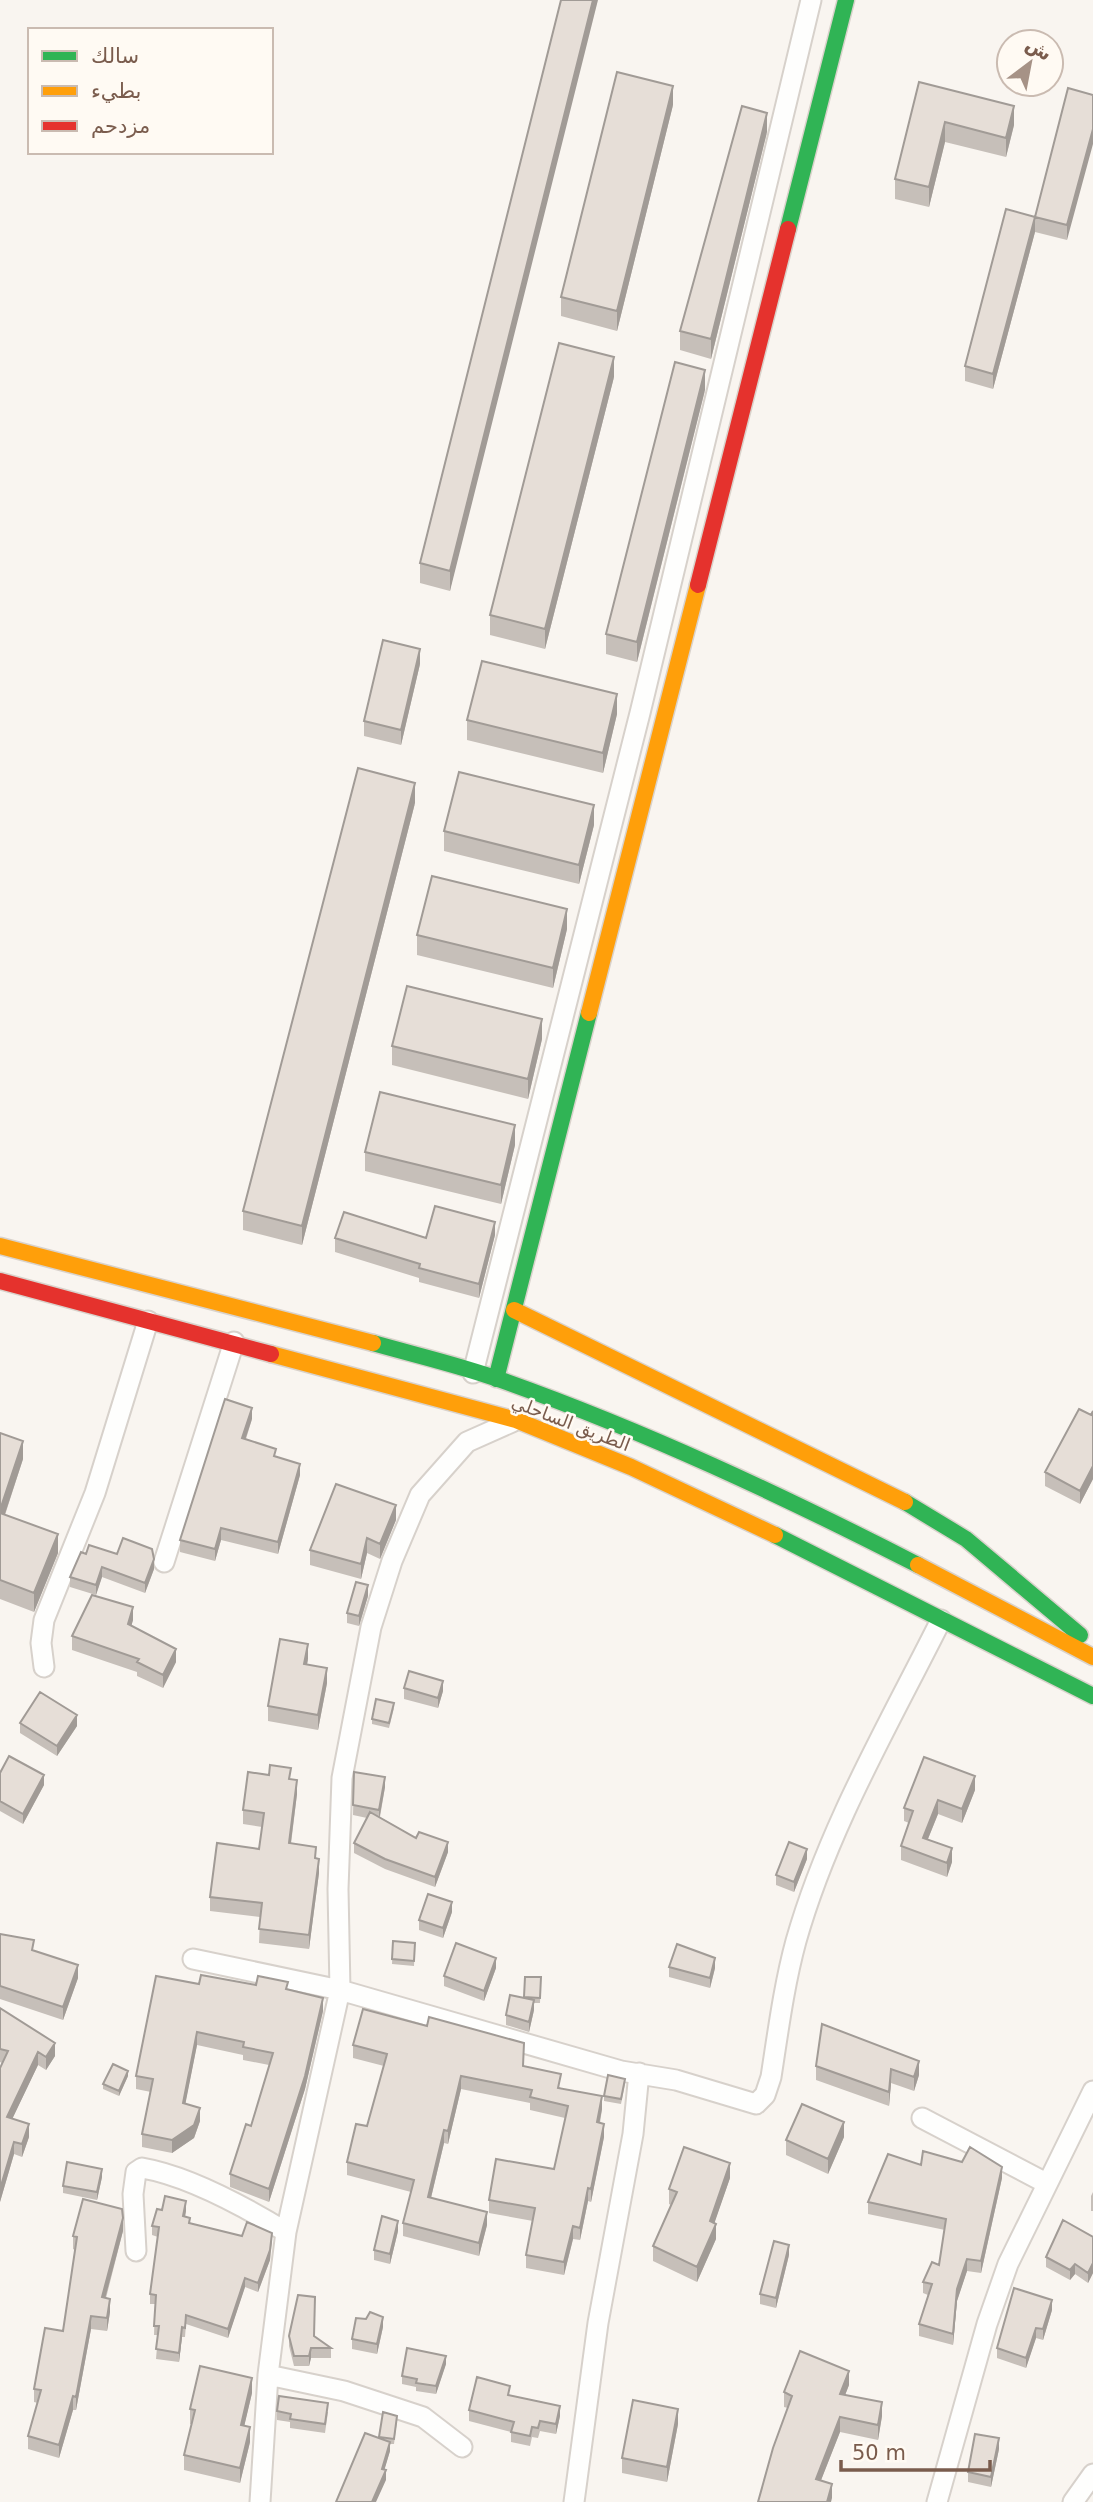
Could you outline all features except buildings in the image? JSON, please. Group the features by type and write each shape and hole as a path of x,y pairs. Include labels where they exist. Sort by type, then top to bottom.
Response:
{"main road":[{"path":"496,1379 661,719 846,0"},
{"name":"الطريق الساحلي","path":"0,1245 308,1324 496,1379 657,1440 923,1567 1093,1657"},
{"name":"الطريق الساحلي","path":"0,1281 516,1420 631,1467 755,1525 1093,1696"},
{"path":"0,1298 31,1289"},
{"path":"514,1310 902,1500 966,1539 1093,1646"}],"street":[{"path":"473,1373 640,713 811,0"},
{"path":"740,305 767,311"},
{"path":"640,713 661,719"},
{"path":"44,1667 41,1643 44,1620 95,1493 148,1321"},
{"path":"164,1562 234,1342"},
{"path":"260,2502 268,2375 286,2232 340,1990 338,1889 342,1778 371,1627 392,1561 420,1495 467,1442 516,1420"},
{"path":"193,1959 340,1990 621,2071 704,2088 749,2104 757,2104 765,2095 796,1941 817,1880 848,1804 941,1620"},
{"path":"574,2502 598,2323 633,2134 639,2073"},
{"path":"937,2502 987,2324 1008,2264 1093,2091"},
{"path":"922,2118 1046,2183"},
{"path":"136,2251 134,2194 136,2172 142,2168 166,2174 249,2210 286,2232"},
{"path":"268,2375 344,2391 423,2417 462,2447"},
{"path":"1073,2502 1093,2474"}],"traffic: fast":[{"path":"788,229 846,0"},
{"path":"496,1379 589,1013"},
{"path":"373,1343 485,1375 608,1421 765,1490 918,1565"},
{"path":"905,1502 966,1539 1080,1635"},
{"path":"775,1535 1093,1696"}],"traffic: slow":[{"path":"589,1013 698,585"},
{"path":"0,1246 373,1343"},
{"path":"514,1310 905,1502"},
{"path":"271,1354 516,1420 631,1467 775,1535"},
{"path":"918,1565 1093,1657"}],"traffic: jam":[{"path":"698,585 788,229"},
{"path":"0,1281 271,1354"}]}
